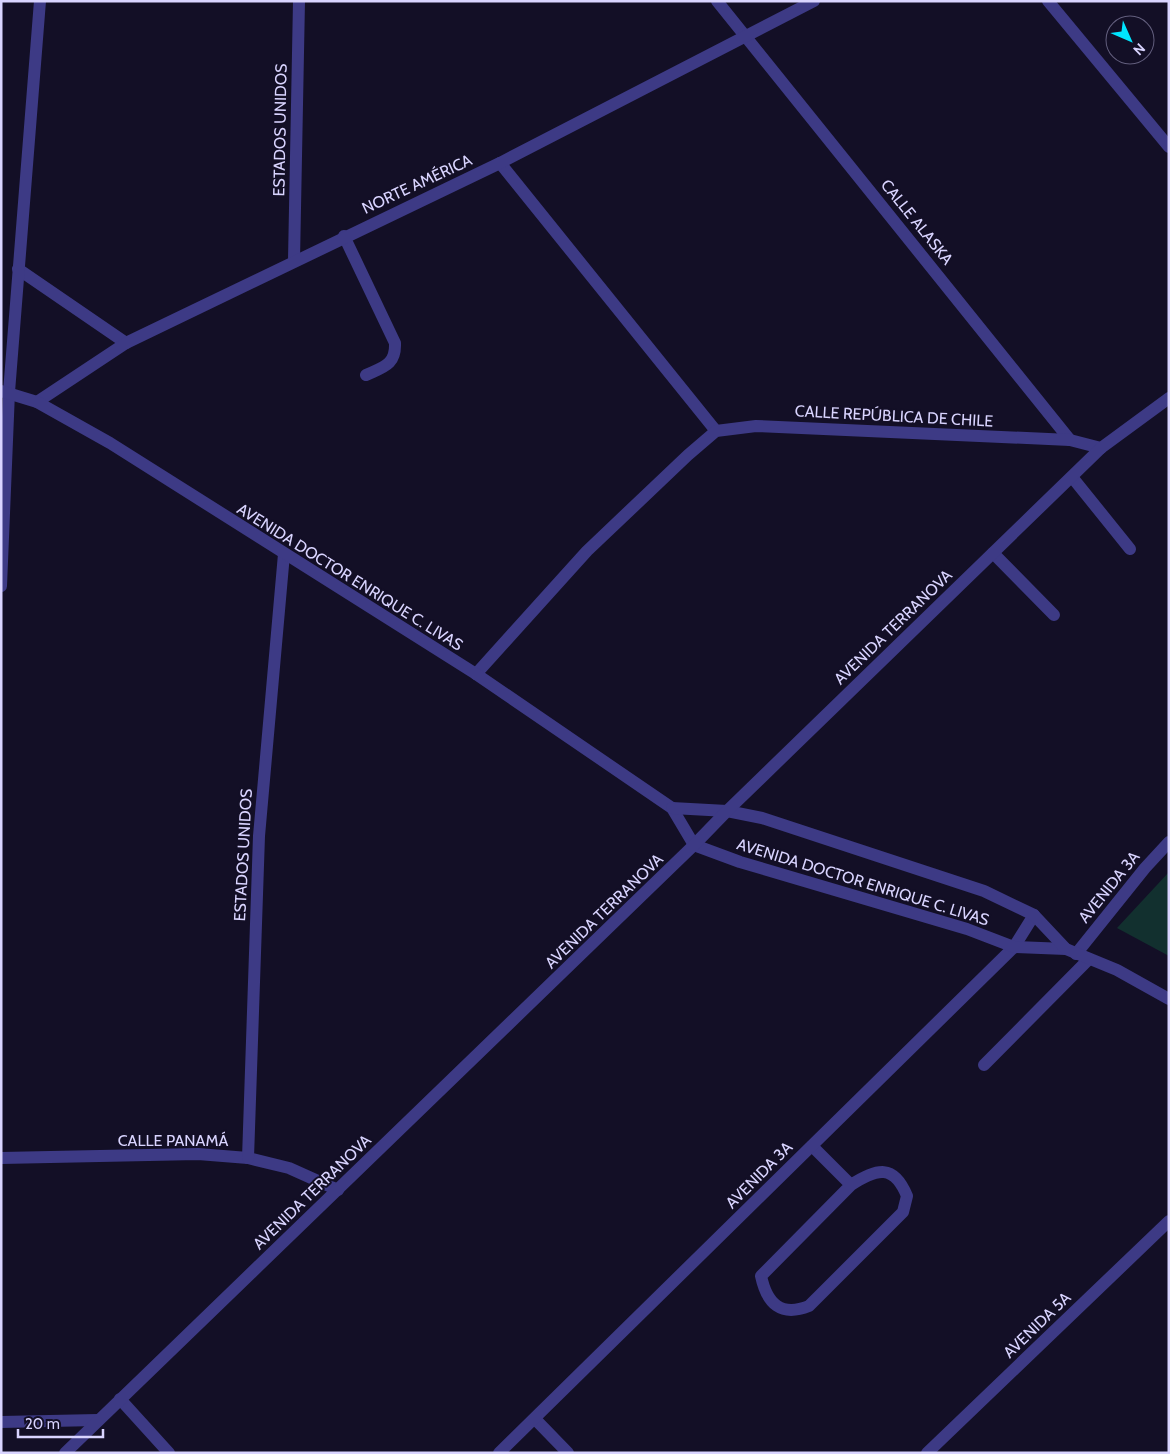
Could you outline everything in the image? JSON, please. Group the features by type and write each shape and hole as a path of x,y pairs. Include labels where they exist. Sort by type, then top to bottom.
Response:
{"street":[{"path":"1,586 5,392 18,269 40,1"},
{"name":"ESTADOS UNIDOS","path":"294,260 299,1"},
{"name":"CALLE ALASKA","path":"717,1 748,37 1070,440"},
{"name":"NORTE AMÉRICA","path":"37,402 126,343 294,260 500,163 748,37 814,1"},
{"path":"1048,1 1169,147"},
{"path":"476,674 587,550 716,431 500,163"},
{"path":"344,236 395,343 395,354 390,363 366,376"},
{"path":"18,269 126,343"},
{"name":"AVENIDA DOCTOR ENRIQUE C. LIVAS","path":"5,392 37,402 110,444 476,674 672,808 694,845 740,862 967,929 1014,947 1071,951 1117,970 1169,999"},
{"name":"AVENIDA TERRANOVA","path":"65,1453 694,845 1101,448 1169,398"},
{"name":"CALLE REPÚBLICA DE CHILE","path":"716,431 756,426 1070,440"},
{"path":"1070,440 1101,448"},
{"path":"1072,477 1130,549"},
{"path":"993,553 1054,615"},
{"name":"ESTADOS UNIDOS","path":"248,1158 259,836 284,554"},
{"name":"AVENIDA DOCTOR ENRIQUE C. LIVAS","path":"672,808 727,811 762,818 984,891 1034,915 1071,951"},
{"name":"AVENIDA 3A","path":"1071,951 1169,842"},
{"name":"AVENIDA 3A","path":"499,1453 1014,947 1034,915"},
{"path":"984,1065 1089,959"},
{"path":"812,1146 851,1185"},
{"name":"CALLE PANAMÁ","path":"1,1158 198,1154 248,1158 289,1168 338,1190"},
{"path":"886,1172 901,1181 907,1196 902,1212 809,1306 796,1311 782,1310 765,1294 761,1276 851,1185 868,1174 886,1172"},
{"name":"AVENIDA 5A","path":"927,1453 1169,1221"},
{"path":"120,1399 169,1453"},
{"path":"535,1419 568,1453"},
{"path":"1,1422 98,1420"}],"green space":[{"path":"1169,872 1169,956 1117,928"}]}
